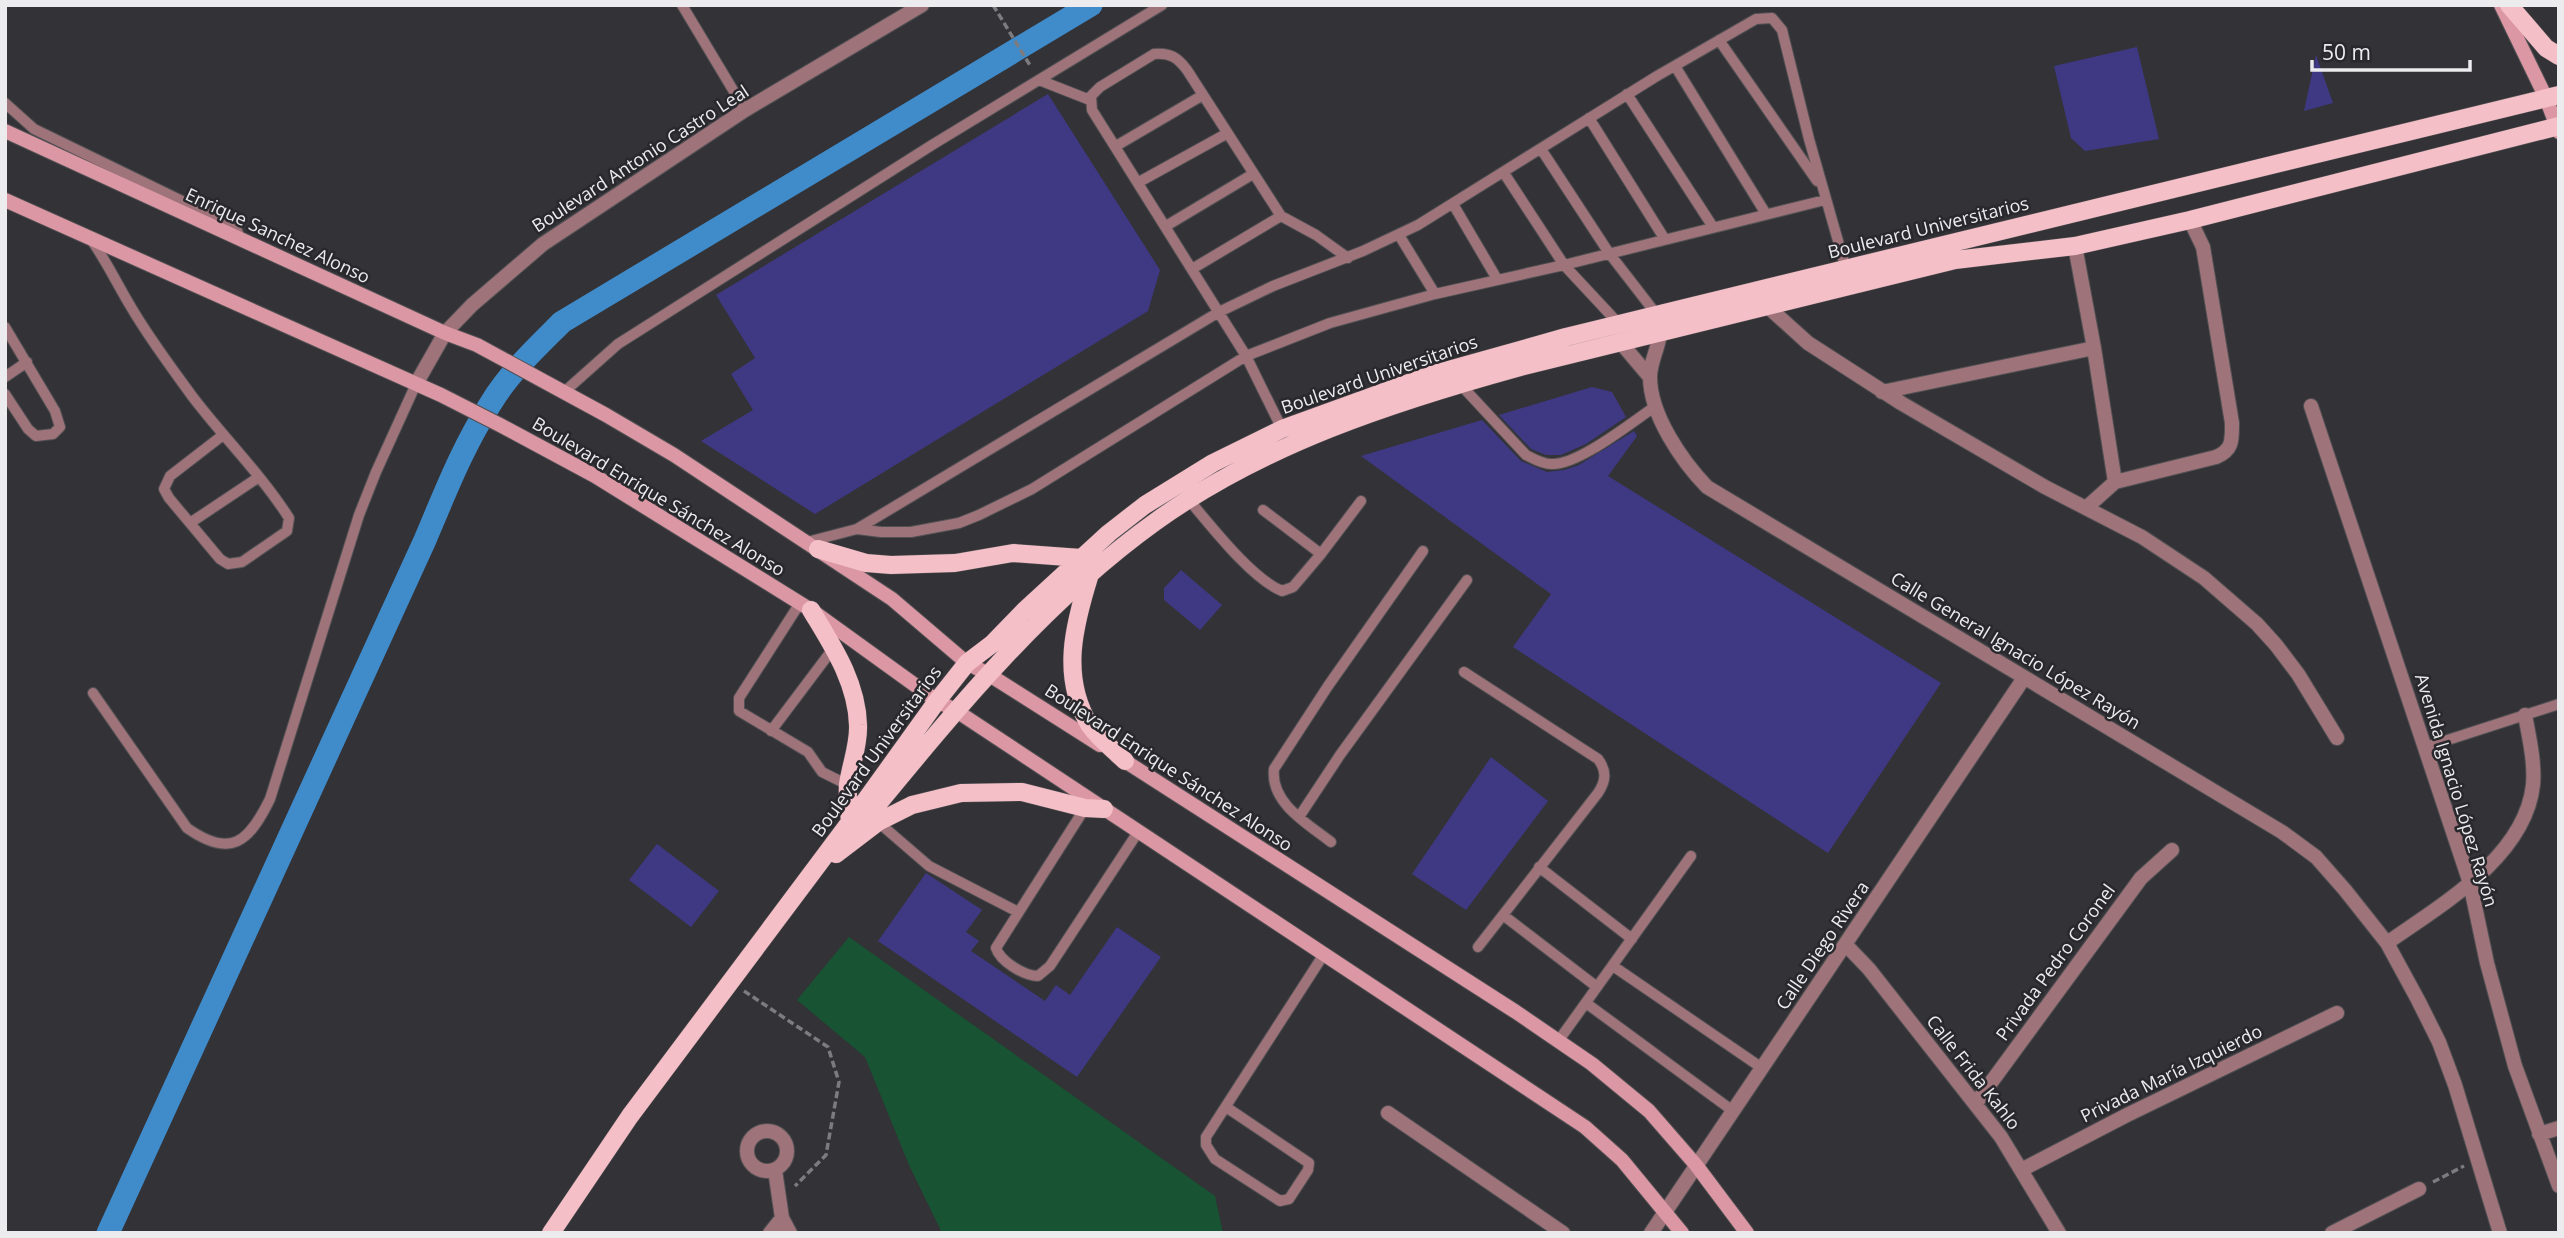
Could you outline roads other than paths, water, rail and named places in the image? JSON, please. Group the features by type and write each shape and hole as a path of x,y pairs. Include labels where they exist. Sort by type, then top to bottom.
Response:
{"main road":[{"path":"2508,5 2546,48 2559,56"},
{"name":"Boulevard Universitarios","path":"553,1233 622,1131 733,984 955,710 1145,505 1213,463 1282,429 1431,375 1566,337 1619,324 1659,324 1767,306 1953,251 2552,97"},
{"name":"Boulevard Universitarios","path":"553,1233 630,1115 967,663 1086,566 1228,477 1343,423 1460,384 1621,343 1659,324 1846,269 1953,251 2075,246 2558,128"},
{"path":"812,545 866,563 891,565 955,563 1013,554 1086,566 1075,621 1072,662 1074,682 1078,700 1091,727 1125,761"},
{"path":"805,606 834,648 854,696 858,724 855,761 848,785 850,822"},
{"path":"836,854 878,822 912,805 961,793 1023,792 1085,808 1104,809"}],"street":[{"name":"Boulevard Antonio Castro Leal","path":"416,384 445,333 472,305 543,244 745,110 922,5"},
{"path":"2501,5 2552,97 2558,128"},
{"name":"Enrique Sanchez Alonso","path":"5,131 445,333 477,345 532,376"},
{"path":"5,200 416,384"},
{"path":"2085,508 2115,482 2216,457 2231,447 2232,423 2205,256 2190,220"},
{"path":"2075,246 2115,482"},
{"path":"1767,306 1808,343 1882,392 2085,508 2142,537 2204,578 2257,624 2298,674 2337,738"},
{"path":"1619,324 1621,343 1649,376"},
{"path":"1649,376 1659,324"},
{"path":"1882,392 2094,348"},
{"name":"Boulevard Enrique Sánchez Alonso","path":"532,376 674,455 892,599 967,663 1125,761 1592,1063 1649,1111 1696,1166 1747,1233"},
{"name":"Calle General Ignacio López Rayón","path":"1649,376 1656,406 1677,451 1707,487 2282,832 2316,858 2387,943"},
{"name":"Boulevard Enrique Sánchez Alonso","path":"416,384 595,476 805,606 937,701 955,710 1585,1127 1622,1160 1682,1233"},
{"name":"Avenida Ignacio López Rayón","path":"2311,406 2470,883 2487,963 2515,1066 2559,1186"},
{"name":"Calle Diego Rivera","path":"1651,1233 2024,678"},
{"path":"2500,1233 2439,1042 2387,943 2470,883 2504,849 2526,813 2533,782 2525,715"},
{"name":"Privada Pedro Coronel","path":"1976,1103 2141,878 2172,850"},
{"name":"Calle Frida Kahlo","path":"1846,945 1869,969 1976,1103 2022,1169 2059,1233"},
{"name":"Privada María Izquierdo","path":"2022,1169 2337,1013"},
{"path":"1388,1112 1563,1233"},
{"path":"2539,1134 2559,1128"},
{"path":"775,1170 782,1218 790,1233"},
{"path":"2332,1233 2419,1189"},
{"path":"770,1233 782,1218"}],"lane":[{"path":"682,5 745,110"},
{"path":"563,393 618,344 1162,5"},
{"path":"812,545 857,528 1219,312 1285,281 1348,258 1399,235 1504,173 1627,94 1756,19 1772,18 1779,25 1796,78 1824,194 1846,269"},
{"path":"1719,40 1824,194"},
{"path":"1282,429 1246,356 1092,110 1091,96 1100,87 1159,54 1170,55 1182,64 1281,215 1348,258"},
{"path":"1675,66 1766,214"},
{"path":"1039,80 1090,100"},
{"path":"1627,94 1713,227"},
{"path":"1116,146 1203,95"},
{"path":"5,103 34,129 236,228 240,238"},
{"path":"1590,118 1664,238"},
{"path":"1139,182 1226,134"},
{"path":"1541,149 1659,324"},
{"path":"1504,173 1564,265 1619,324"},
{"path":"1166,226 1253,174"},
{"path":"857,528 881,532 911,532 959,523 979,515 1043,482 1246,356 1330,323 1435,294 1564,265 1766,214 1824,194"},
{"path":"1453,204 1497,279"},
{"path":"1192,269 1281,215"},
{"path":"1399,235 1435,294"},
{"path":"90,238 161,353 289,517 287,531 242,562 228,564 220,559 164,489 170,476 223,435"},
{"path":"5,327 55,411 60,426 53,433 36,436 28,429 5,394"},
{"path":"5,377 27,362"},
{"path":"93,694 187,828 203,839 221,845 241,841 258,824 270,799 359,515 416,384"},
{"path":"1460,384 1526,455 1540,462 1553,464 1566,462 1591,449 1656,406"},
{"path":"190,523 260,477"},
{"path":"1189,499 1226,543 1271,587 1282,591 1293,587 1362,501"},
{"path":"1263,510 1321,554"},
{"path":"1331,842 1281,800 1273,777 1278,761 1423,551"},
{"path":"1299,817 1340,755 1467,580"},
{"path":"805,606 739,698 739,710 808,752 822,772 848,785"},
{"path":"771,731 844,632"},
{"path":"1464,672 1598,759 1604,768 1605,780 1478,947"},
{"path":"2426,747 2559,704"},
{"path":"1085,808 998,943 998,953 1031,976 1038,976 1050,967 1138,832"},
{"path":"878,822 929,866 1018,912"},
{"path":"1559,1040 1691,856"},
{"path":"1539,867 1632,939"},
{"path":"1503,915 1597,987"},
{"path":"1226,1107 1308,1163 1308,1170 1289,1199 1280,1201 1215,1159 1206,1145 1206,1137 1324,954"},
{"path":"1613,966 1762,1068"},
{"path":"1586,1003 1733,1111"}],"waterway":[{"path":"108,1233 455,470 481,419 506,381 562,322 1091,5"}]}
